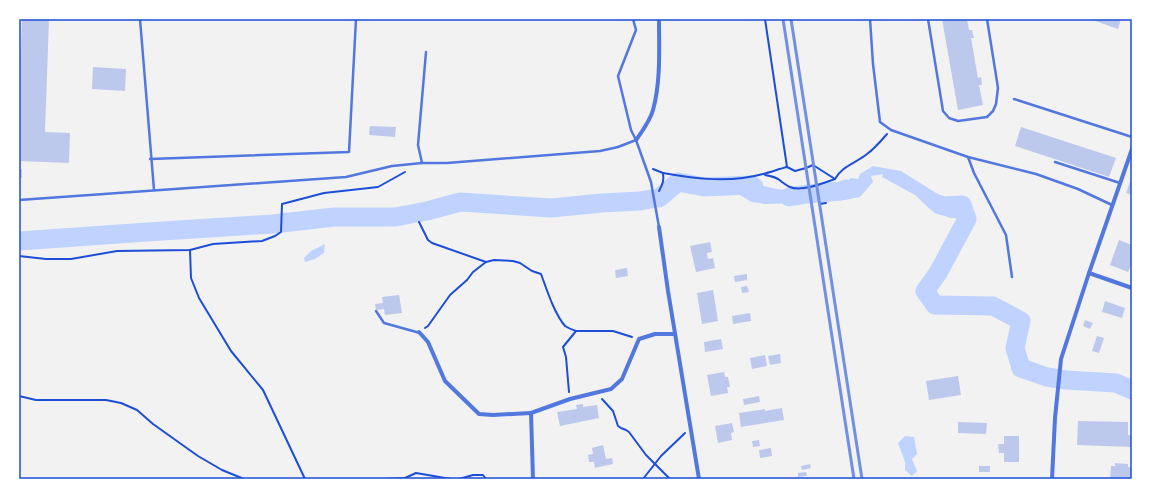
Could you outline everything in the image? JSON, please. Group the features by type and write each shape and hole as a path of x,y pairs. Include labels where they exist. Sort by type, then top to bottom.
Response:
{"street":[{"path":"636,140 647,124 653,110 656,94 659,54 659,19"},
{"path":"1052,479 1054,418 1061,359 1132,149"},
{"path":"659,227 699,479"},
{"path":"1089,273 1132,288"},
{"path":"534,479 531,413 570,399 611,389 622,379 639,339 655,334 675,334"},
{"path":"445,381 479,414"}],"lane":[{"path":"140,19 150,159 154,190"},
{"path":"150,159 349,152 356,19"},
{"path":"632,19 636,30 618,76 631,130 646,167 654,195 659,227"},
{"path":"870,19 873,64 880,122 892,130 968,157 1036,174 1078,189 1112,205"},
{"path":"928,19 943,111 949,118 958,121 987,117 993,112 996,104 998,88 987,19"},
{"path":"422,163 418,145 426,52"},
{"path":"1014,99 1132,137"},
{"path":"19,200 346,177 392,166 600,151 618,147 636,140"},
{"path":"968,157 974,173 1006,235 1012,277"},
{"path":"1055,162 1120,183"},
{"path":"376,311 384,323 419,332 428,342 445,381"},
{"path":"479,414 493,415 531,413"}],"path":[{"path":"765,19 787,167"},
{"path":"764,174 777,178 790,188 796,189 815,186 835,179 846,167 868,154 892,130"},
{"path":"646,167 663,173 701,179 725,180 764,174 787,167 795,171 813,165 835,179"},
{"path":"19,256 46,259 71,259 116,251 190,250 213,244 262,241 281,232 282,204 324,193 378,187 409,170"},
{"path":"654,195 663,185 663,173"},
{"path":"819,204 826,203"},
{"path":"419,222 428,240 432,243 486,262"},
{"path":"190,250 191,278 199,298 231,351 263,390 305,479"},
{"path":"419,332 428,326 450,296 467,280 473,272 486,262 494,260 520,263 532,271 541,274 549,296 566,327 576,331 613,331 639,339"},
{"path":"570,399 566,357 563,347 576,331"},
{"path":"592,394 600,397 613,411 618,426 629,432 640,447 670,479"},
{"path":"19,396 36,400 106,400 121,403 137,410 153,424 198,456 222,470 244,479"},
{"path":"643,479 661,456 690,428"},
{"path":"382,479 405,478 416,473 451,479"},
{"path":"459,479 478,475 483,475 486,479"}],"water":[{"path":"873,166 901,171 936,193 962,205 967,219 950,218 931,210 915,195 882,177 883,174 871,176 873,182 860,197 845,200 834,197 826,199 821,198 821,189 827,186 837,187 851,178 858,179 860,174"},
{"path":"737,181 779,189 812,191 815,196 802,198 798,203 765,204 752,202 727,188"},
{"path":"325,244 324,253 315,259 305,262 304,258 311,251"},
{"path":"905,436 914,437 917,454 912,459 917,471 912,476 905,470 905,462 898,443"}],"building":[{"path":"22,19 49,19 45,132 70,133 69,163 19,161 19,86"},
{"path":"942,19 967,19 969,30 972,30 974,38 971,38 978,78 981,77 982,85 979,85 983,105 958,110"},
{"path":"1090,19 1121,19 1118,29"},
{"path":"93,67 126,69 125,91 92,89"},
{"path":"370,126 396,127 395,137 369,135"},
{"path":"1021,127 1116,158 1109,177 1015,146"},
{"path":"19,169 22,169 22,178 19,178"},
{"path":"1130,182 1132,183 1132,195 1126,193"},
{"path":"1119,240 1132,245 1132,263 1128,272 1110,265"},
{"path":"710,242 712,252 707,253 708,259 713,258 715,268 696,272 690,246"},
{"path":"627,268 628,276 616,278 615,270"},
{"path":"747,274 747,280 735,282 734,276"},
{"path":"747,286 749,292 742,293 741,287"},
{"path":"713,290 718,321 702,324 697,293"},
{"path":"399,295 402,313 385,315 384,309 376,310 375,304 383,303 382,297"},
{"path":"1105,301 1125,308 1122,318 1102,312"},
{"path":"750,313 751,321 733,324 732,316"},
{"path":"1085,320 1093,323 1090,329 1083,326"},
{"path":"1097,336 1104,338 1099,353 1092,351"},
{"path":"721,339 723,349 705,352 704,342"},
{"path":"780,354 781,363 770,365 768,356"},
{"path":"765,355 767,366 752,369 750,358"},
{"path":"724,372 725,377 728,377 730,387 727,387 728,393 711,396 707,375"},
{"path":"958,376 961,395 929,400 926,381"},
{"path":"759,396 760,402 744,405 743,399"},
{"path":"583,404 583,407 597,405 599,418 560,426 557,412 577,409 576,405"},
{"path":"782,408 784,420 741,427 739,413"},
{"path":"1078,421 1128,422 1128,435 1132,435 1132,447 1077,445"},
{"path":"958,422 987,423 986,434 958,433"},
{"path":"732,423 734,432 731,433 732,440 718,443 715,426"},
{"path":"1004,436 1019,436 1019,462 1004,462 1004,453 999,453 998,444 1004,444"},
{"path":"759,440 760,446 753,447 752,441"},
{"path":"603,445 606,459 612,458 613,464 595,468 594,462 589,462 588,455 593,454 592,448"},
{"path":"771,448 772,456 760,458 759,450"},
{"path":"1115,463 1128,464 1128,467 1131,467 1131,479 1110,479 1111,466 1115,466"},
{"path":"810,464 811,468 802,470 801,466"},
{"path":"979,466 990,466 990,472 979,472"},
{"path":"806,472 807,476 798,477 798,473"}],"waterway":[{"path":"659,198 678,182 704,187 751,185 754,187"},
{"path":"789,197 841,191 846,189"},
{"path":"19,241 273,224 334,217 395,217 427,211 460,202 551,208 651,199"},
{"path":"940,205 962,205 967,219 938,273 925,291 935,305 993,306 1021,321 1015,348 1021,368 1047,377 1066,380 1116,383 1132,390"}],"railway":[{"path":"783,19 854,479"},
{"path":"791,19 862,479"}]}
